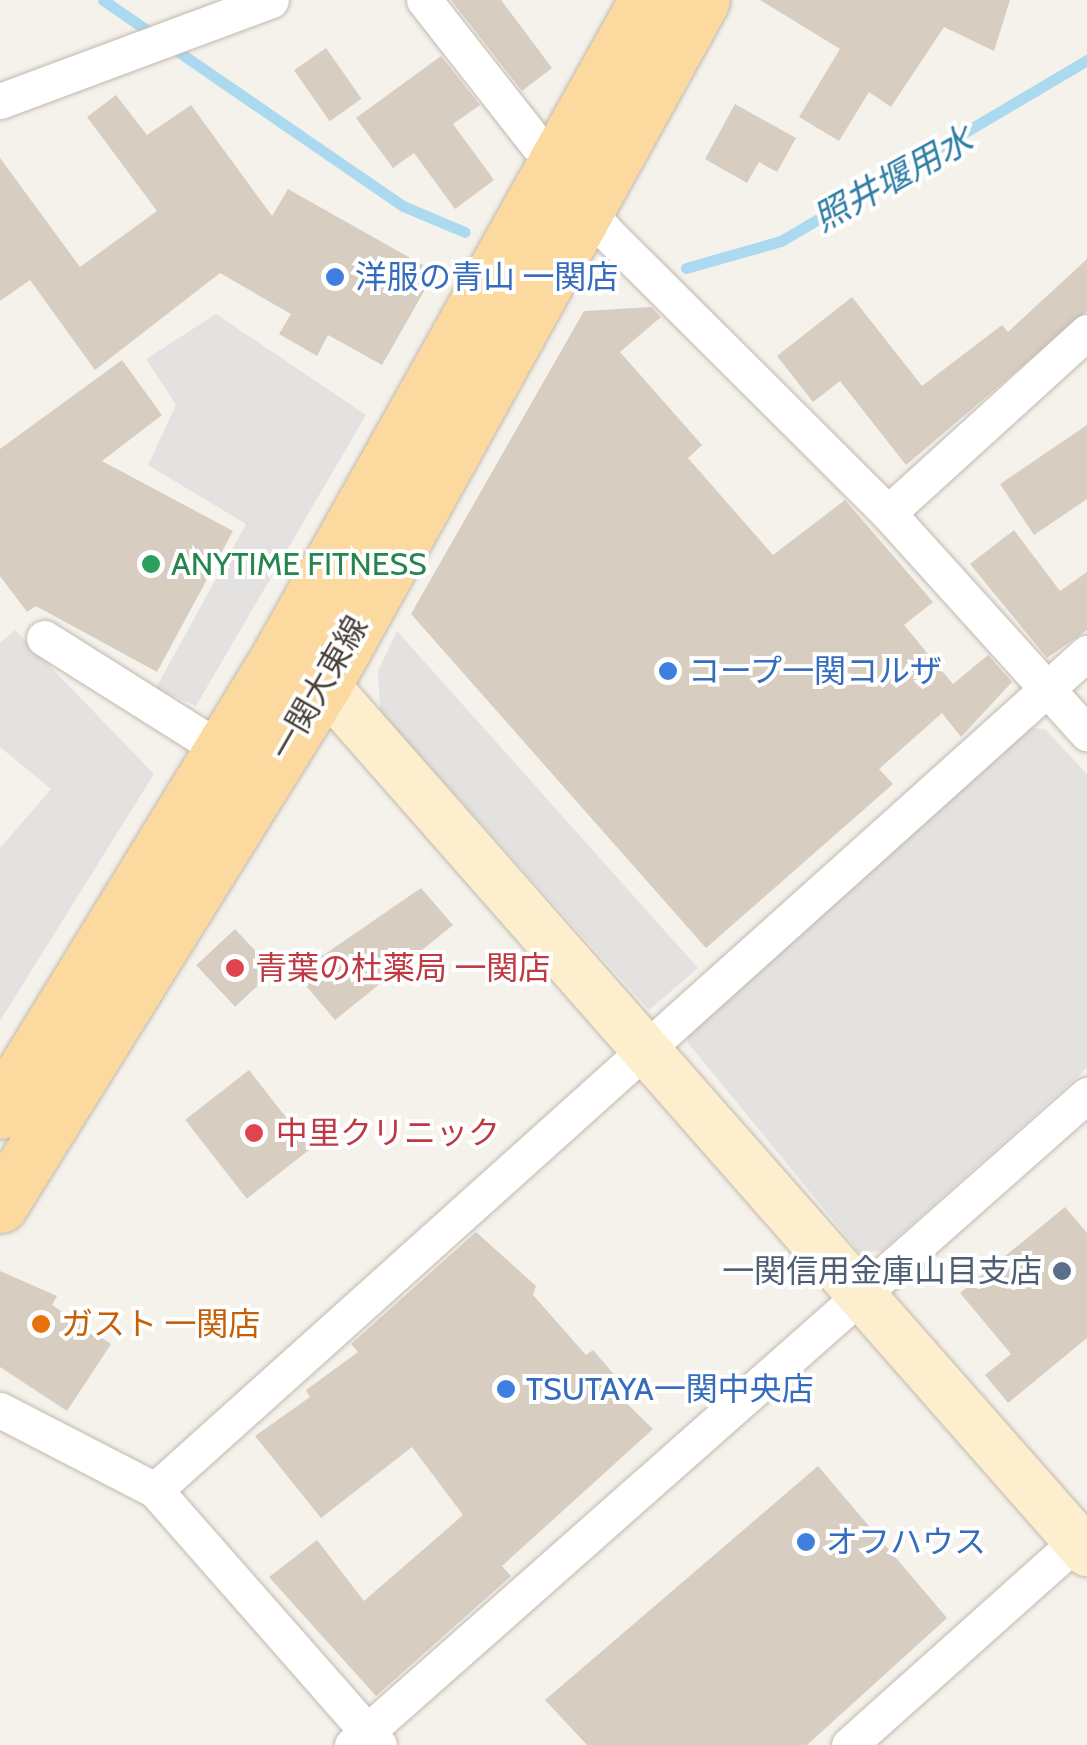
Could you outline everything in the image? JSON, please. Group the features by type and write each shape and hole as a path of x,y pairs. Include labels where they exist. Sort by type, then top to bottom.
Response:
{"main road":[{"name":"一関大東線","path":"0,1111 222,750 301,672 556,162 647,0"},
{"name":"一関大東線","path":"0,1205 301,672 586,208 702,0"}],"street":[{"path":"0,101 191,34 270,0"},
{"path":"424,0 556,162 586,208 684,318 888,513 1087,733"},
{"path":"888,513 1087,332"},
{"path":"44,638 222,750"},
{"path":"155,1490 641,1048 1087,653"},
{"path":"301,672 641,1048 860,1299 1084,1542 849,1745"},
{"path":"0,1410 155,1490 366,1740 1087,1095"}],"shaded area":[{"path":"216,314 366,415 196,706 156,688 246,524 148,465 176,405 146,359"},
{"path":"15,630 154,774 0,1021 0,848 51,789 0,747 0,643"},
{"path":"397,631 698,968 649,1010 380,711 378,671"},
{"path":"1027,728 1045,729 1087,774 1087,1068 882,1251 860,1253 688,1043 688,1029"}],"building":[{"path":"451,0 501,0 552,68 522,91"},
{"path":"760,0 1010,0 994,51 944,27 891,107 869,92 839,141 799,117 840,49"},
{"path":"326,48 362,99 330,121 294,70"},
{"path":"441,56 480,105 453,124 494,180 455,209 414,153 393,168 356,118"},
{"path":"116,95 147,135 191,105 272,216 288,189 435,272 382,365 328,335 317,356 279,334 291,314 220,273 95,370 30,280 0,301 0,158 80,267 157,211 87,117"},
{"path":"735,104 796,138 777,172 759,162 747,183 705,159"},
{"path":"1087,259 1087,311 906,465 840,381 813,402 777,356 852,297 922,386 1002,325 1008,332"},
{"name":"コープ一関コルザ","path":"651,307 661,317 620,352 702,445 688,458 773,555 845,500 933,602 904,625 953,684 988,655 1012,682 961,737 942,713 879,769 893,784 706,948 411,614 584,311"},
{"path":"122,360 162,415 102,461 233,531 157,672 36,606 27,612 0,576 0,449"},
{"path":"1087,425 1087,499 1034,535 1000,484"},
{"path":"1014,530 1060,591 1087,572 1087,630 1047,658 970,564"},
{"path":"421,888 453,925 335,1020 296,974"},
{"name":"青葉の杜薬局 一関店","path":"235,929 274,971 235,1007 196,965"},
{"name":"中里クリニック","path":"249,1070 311,1149 247,1199 185,1120"},
{"path":"1065,1207 1087,1233 1087,1338 1008,1403 985,1375 1011,1354 960,1293"},
{"path":"476,1232 536,1286 533,1295 586,1355 593,1350 623,1385 616,1393 653,1429 502,1566 511,1576 376,1696 269,1577 317,1540 364,1601 463,1515 412,1447 321,1518 255,1436 310,1397 306,1390 358,1352 351,1344"},
{"name":"ガスト 一関店","path":"0,1271 57,1296 52,1305 111,1344 67,1411 0,1367"},
{"name":"オフハウス","path":"818,1466 947,1618 807,1745 587,1745 545,1700"}],"waterway":[{"name":"照井堰用水","path":"103,0 154,35"},
{"name":"照井堰用水","path":"170,46 403,206 465,232"},
{"name":"照井堰用水","path":"686,268 781,241 1087,60"}],"place":[{"name":"洋服の青山 一関店","path":"335,277"},
{"name":"ANYTIME FITNESS","path":"151,564"},
{"name":"コープ一関コルザ","path":"668,671"},
{"name":"青葉の杜薬局 一関店","path":"235,968"},
{"name":"中里クリニック","path":"254,1133"},
{"name":"一関信用金庫山目支店","path":"1062,1271"},
{"name":"ガスト 一関店","path":"41,1324"},
{"name":"TSUTAYA一関中央店","path":"506,1389"},
{"name":"オフハウス","path":"806,1542"}]}
